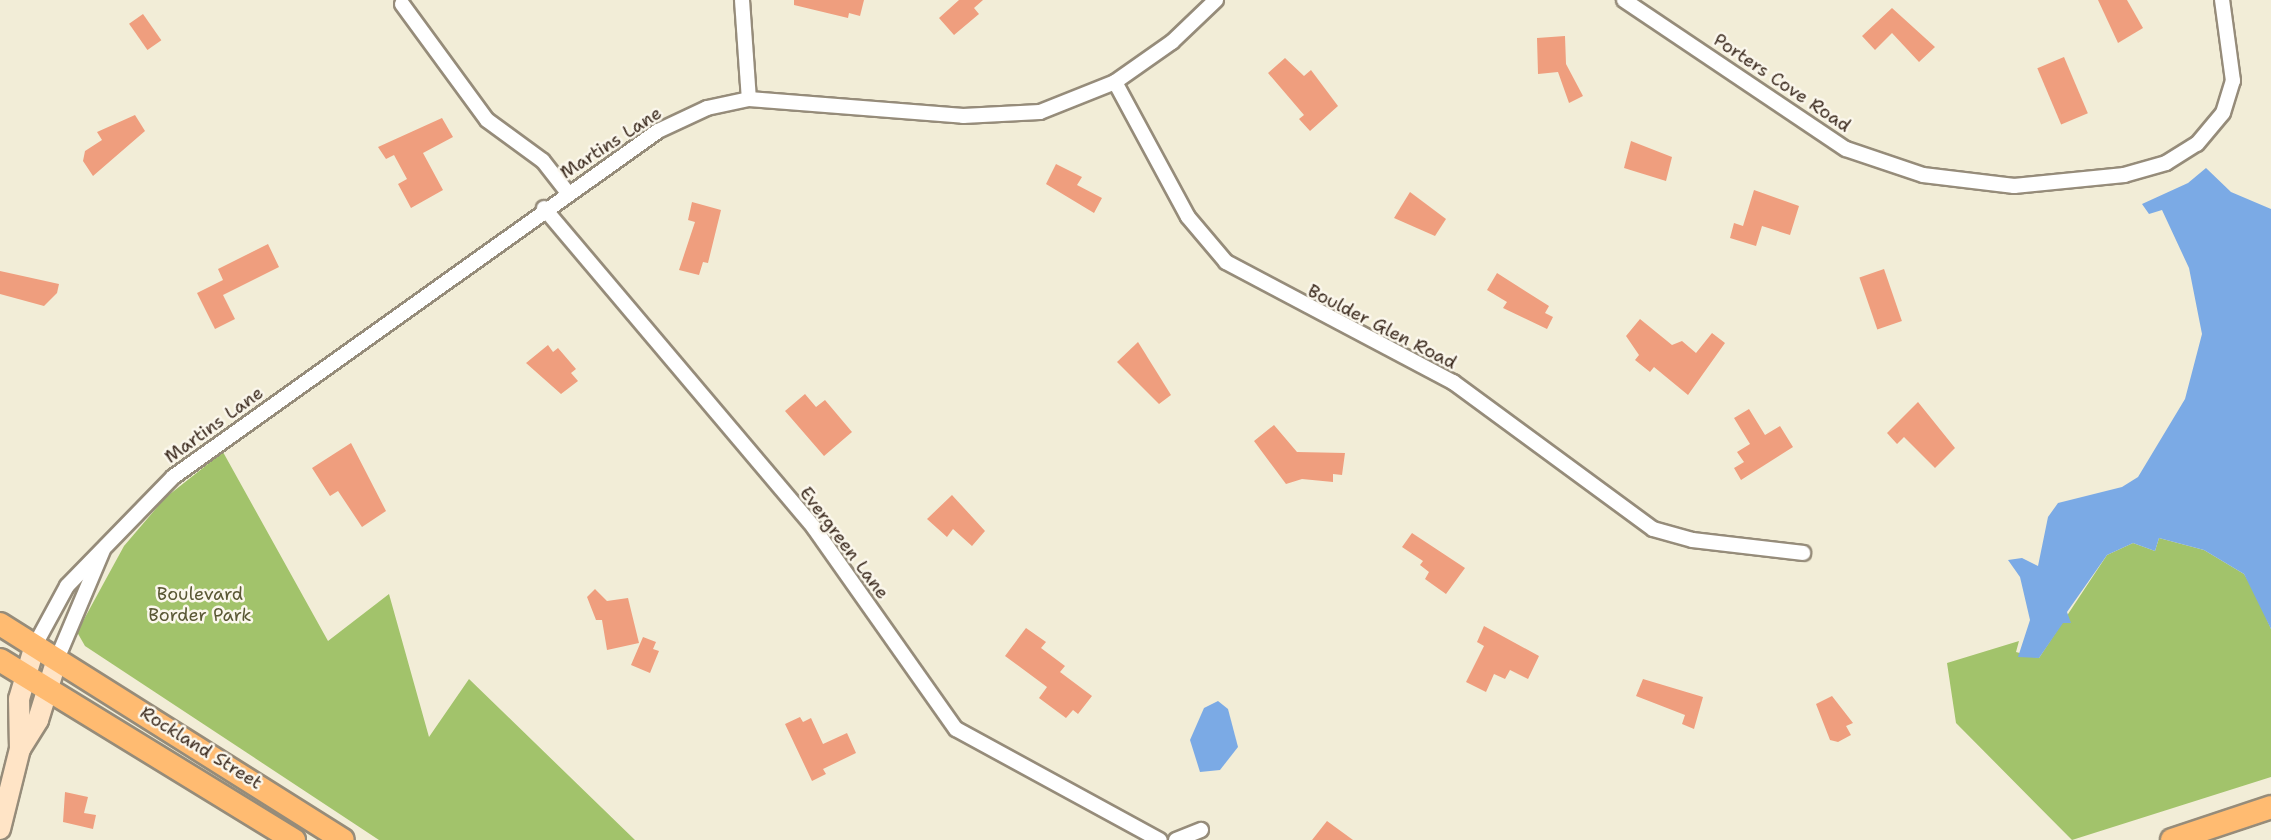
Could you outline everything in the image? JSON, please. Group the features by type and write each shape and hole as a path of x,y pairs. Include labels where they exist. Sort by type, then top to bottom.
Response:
{"main road":[{"name":"Rockland Street","path":"0,624 343,840"},
{"name":"Rockland Street","path":"0,660 294,840"},
{"path":"2172,840 2271,807"}],"street":[{"path":"742,0 749,99"},
{"name":"Martins Lane","path":"35,645 67,586 173,477 544,208 680,120 749,99 992,117 1057,107 1115,82 1172,42 1216,0"},
{"name":"Porters Cove Road","path":"1624,0 1846,148 1923,174 2014,186 2124,175 2166,163 2197,144 2217,122 2231,92 2234,67 2222,0"},
{"path":"402,4 487,120 543,161 567,192"},
{"name":"Boulder Glen Road","path":"1115,82 1197,231 1234,267 1453,382 1653,529 1693,540 1803,553"},
{"name":"Evergreen Lane","path":"544,208 814,528 956,729 1160,840"},
{"name":"Martins Lane","path":"57,659 105,546"},
{"path":"20,749 17,715 25,676 35,645"},
{"path":"0,829 20,749 38,720 57,659"},
{"path":"1176,840 1201,830"}],"green space":[{"name":"Boulevard Border Park","path":"223,452 328,641 389,594 429,737 469,679 635,840 379,840 85,646 77,632 124,546 165,498"},
{"path":"2159,538 2204,550 2244,574 2255,592 2271,629 2271,777 2072,840 1956,723 1947,663 2019,641 2016,652 2039,658 2107,555 2133,543 2155,551"}],"water":[{"path":"2206,168 2231,192 2271,209 2271,629 2244,574 2204,550 2159,538 2155,551 2133,543 2107,555 2067,612 2071,623 2063,623 2039,658 2018,657 2030,620 2020,577 2008,560 2022,558 2038,566 2048,517 2058,503 2122,487 2138,477 2185,399 2202,334 2189,268 2162,210 2149,214 2142,204 2188,183"},
{"path":"1218,701 1228,709 1238,747 1220,770 1200,772 1190,740 1204,708"}],"building":[{"path":"794,0 864,0 860,16 849,13 848,18 794,5"},
{"path":"959,0 983,0 974,8 979,14 954,35 939,18"},
{"path":"2098,0 2127,0 2143,28 2118,43"},
{"path":"1892,8 1935,47 1919,62 1892,33 1875,50 1862,36"},
{"path":"143,14 161,40 147,50 129,24"},
{"path":"1565,36 1566,64 1583,96 1569,103 1558,72 1538,74 1537,38"},
{"path":"2064,57 2088,113 2061,124 2037,68"},
{"path":"1285,58 1304,76 1311,70 1338,106 1310,131 1299,119 1304,115 1268,73"},
{"path":"135,115 145,131 93,176 83,161 85,151 102,140 97,132"},
{"path":"442,118 453,137 423,153 443,190 411,208 398,184 407,179 394,155 386,159 378,147"},
{"path":"1631,141 1672,157 1666,181 1624,168"},
{"path":"1056,164 1082,177 1077,185 1102,198 1094,213 1046,184"},
{"path":"1754,190 1799,206 1790,235 1762,226 1756,246 1730,238 1734,223 1743,226"},
{"path":"1410,192 1446,219 1435,236 1394,218"},
{"path":"692,202 721,210 708,263 703,262 699,275 679,270 695,222 688,220"},
{"path":"268,244 279,267 223,295 235,319 215,329 197,293 223,280 218,269"},
{"path":"1884,269 1902,321 1877,329 1859,277"},
{"path":"0,271 59,284 57,293 44,306 0,294"},
{"path":"1497,273 1549,306 1545,313 1553,317 1547,329 1503,308 1507,302 1487,290"},
{"path":"1640,319 1672,345 1682,341 1696,353 1712,333 1725,343 1688,395 1654,367 1650,372 1635,360 1639,355 1626,336"},
{"path":"1138,342 1171,395 1159,404 1117,362"},
{"path":"548,345 553,352 558,348 576,369 571,373 578,381 561,394 526,363"},
{"path":"805,394 816,407 825,400 852,432 824,456 785,411"},
{"path":"1918,402 1955,448 1935,468 1904,437 1897,444 1887,433"},
{"path":"1749,409 1765,435 1780,426 1793,447 1741,480 1734,468 1744,462 1737,452 1750,444 1734,418"},
{"path":"1274,425 1297,452 1345,453 1342,475 1333,474 1333,482 1302,479 1286,484 1254,441"},
{"path":"351,443 386,511 362,527 338,491 330,496 312,468"},
{"path":"952,495 985,531 972,546 953,529 947,537 927,519"},
{"path":"1412,533 1465,568 1446,594 1425,579 1429,572 1420,565 1423,561 1402,547"},
{"path":"595,589 607,601 628,598 639,643 607,650 602,620 596,620 587,597"},
{"path":"1484,626 1539,656 1528,679 1510,670 1505,679 1494,674 1486,692 1466,682 1484,646 1477,642"},
{"path":"1026,628 1046,642 1041,648 1065,666 1060,672 1092,696 1078,714 1073,710 1066,718 1039,698 1047,687 1005,656"},
{"path":"643,637 656,642 653,649 659,651 650,673 631,665"},
{"path":"1643,679 1703,697 1694,729 1682,724 1685,715 1636,696"},
{"path":"1832,696 1853,723 1846,726 1851,735 1838,742 1830,740 1816,704"},
{"path":"800,717 803,722 811,718 823,744 847,733 856,753 823,769 826,774 812,781 785,724"},
{"path":"65,792 88,797 84,813 96,815 93,829 63,822"},
{"path":"1327,821 1353,840 1312,840"}]}
